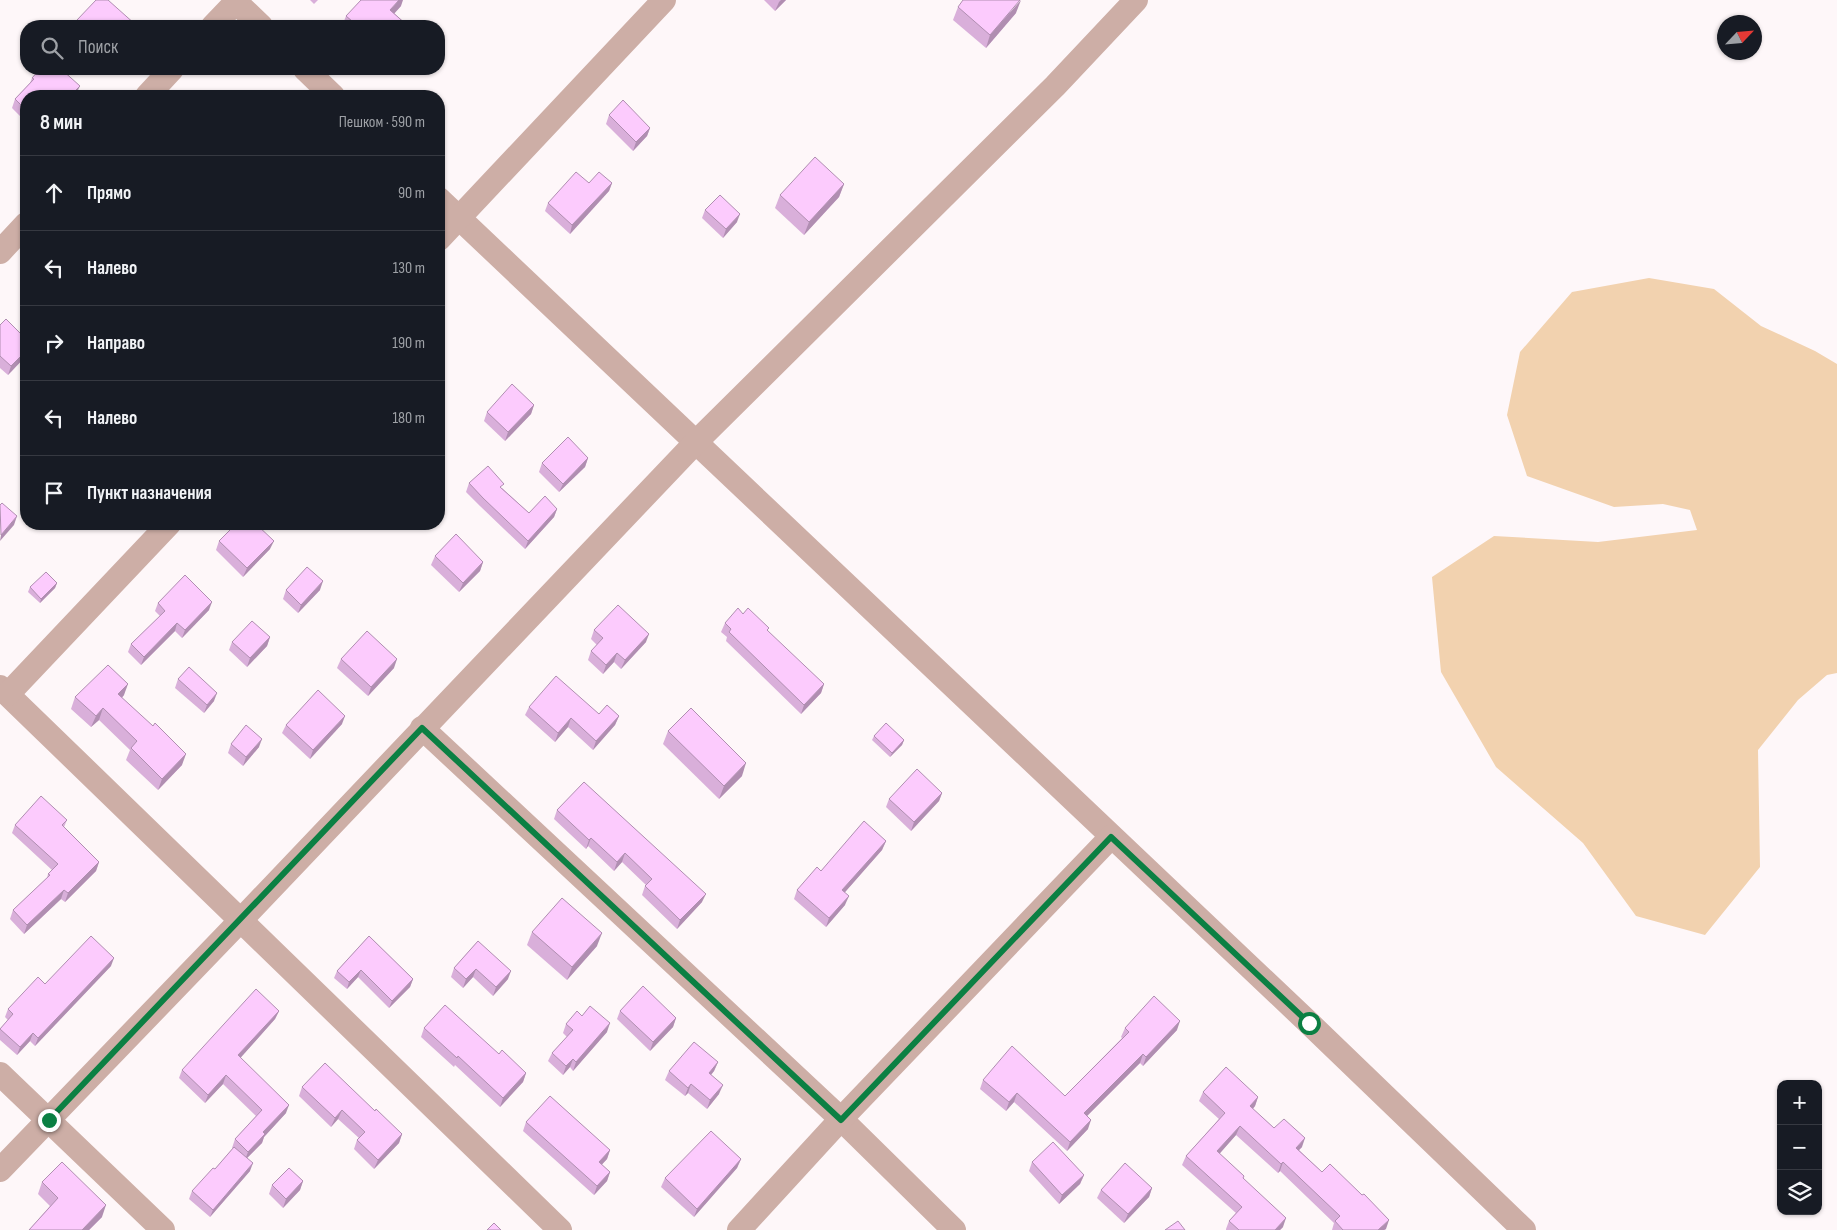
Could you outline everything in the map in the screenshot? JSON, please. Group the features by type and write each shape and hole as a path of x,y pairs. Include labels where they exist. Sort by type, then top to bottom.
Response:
{"street":[{"path":"445,232 664,0"},
{"path":"0,1170 696,442 1055,86 1136,0"},
{"path":"218,20 235,1 255,20"},
{"path":"152,90 166,75"},
{"path":"311,75 327,90"},
{"path":"445,205 1316,1030 1524,1230"},
{"path":"0,252 20,230"},
{"path":"163,530 4,691 560,1230"},
{"path":"422,728 841,1120 954,1230"},
{"path":"739,1230 841,1120 1111,837"},
{"path":"0,1074 163,1230"}],"shaded area":[{"path":"1649,278 1714,289 1761,326 1815,351 1837,364 1837,673 1827,675 1798,700 1758,750 1760,867 1705,935 1636,916 1583,843 1496,767 1441,672 1432,577 1494,536 1598,542 1697,530 1690,510 1663,504 1614,507 1527,476 1507,415 1520,352 1572,292"}],"building":[{"path":"96,0 108,0 130,20 77,20"},
{"path":"361,0 399,0 390,10 401,20 351,20 346,16"},
{"path":"963,0 1020,0 990,35 958,7"},
{"path":"35,75 68,75 80,86 76,90 24,90 34,79 32,78"},
{"path":"20,94 20,104 15,99"},
{"path":"623,100 650,128 636,142 609,115"},
{"path":"815,157 844,184 809,222 780,195"},
{"path":"576,172 589,183 599,172 612,183 572,225 548,203"},
{"path":"720,195 740,214 726,229 705,210"},
{"path":"6,319 20,333 20,357 11,366 0,356 0,325"},
{"path":"512,384 534,405 508,432 487,412"},
{"path":"568,437 588,458 563,484 542,463"},
{"path":"488,466 504,484 500,487 529,513 545,496 557,509 528,541 469,483"},
{"path":"2,503 17,516 1,535 0,505"},
{"path":"230,530 262,530 274,541 247,568 219,541"},
{"path":"456,534 483,562 463,583 435,556"},
{"path":"307,567 323,581 301,605 286,590"},
{"path":"46,572 57,583 41,599 30,587"},
{"path":"185,575 212,602 185,630 177,623 144,657 131,644 165,611 158,603"},
{"path":"618,605 649,634 625,660 617,653 606,665 591,651 603,638 594,630"},
{"path":"738,608 743,614 748,608 769,628 767,630 824,684 804,705 729,632 731,629 725,623"},
{"path":"252,621 270,637 250,658 232,642"},
{"path":"367,631 397,659 371,687 341,659"},
{"path":"108,665 128,684 118,694 153,726 155,723 186,754 162,779 131,748 137,741 103,708 96,716 75,697"},
{"path":"189,667 217,693 207,705 178,679"},
{"path":"556,676 599,714 607,705 619,716 596,741 571,718 558,733 529,707"},
{"path":"318,690 345,716 313,750 286,725"},
{"path":"691,708 746,763 724,786 668,731"},
{"path":"886,723 904,740 892,753 874,736"},
{"path":"246,725 262,739 246,757 231,744"},
{"path":"917,769 942,793 914,822 889,799"},
{"path":"584,782 706,894 680,920 645,886 652,879 625,853 617,862 591,838 589,840 557,810"},
{"path":"41,796 67,820 62,825 99,862 68,893 64,890 27,925 13,910 50,875 48,874 58,864 15,825"},
{"path":"864,821 886,841 842,890 849,896 829,918 797,890 817,867 821,871"},
{"path":"562,898 602,933 572,967 532,932"},
{"path":"91,936 114,958 38,1038 33,1033 20,1047 0,1029 13,1014 8,1009 38,977 45,984"},
{"path":"369,936 413,979 392,1001 361,970 349,982 337,971"},
{"path":"478,941 511,971 496,987 476,969 466,979 454,968"},
{"path":"643,986 676,1018 653,1042 620,1011"},
{"path":"256,989 279,1011 238,1055 289,1105 263,1132 265,1134 248,1152 235,1139 262,1110 226,1075 208,1095 182,1070"},
{"path":"1154,996 1180,1021 1146,1057 1143,1054 1084,1113 1091,1120 1070,1142 1017,1093 1009,1102 983,1080 1012,1046 1065,1096 1129,1032 1125,1028"},
{"path":"445,1005 499,1054 502,1050 526,1073 503,1098 458,1056 457,1058 424,1028"},
{"path":"590,1006 610,1023 576,1062 573,1059 566,1066 552,1053 573,1030 566,1024 577,1011 582,1016"},
{"path":"694,1042 718,1062 709,1073 723,1085 710,1100 691,1084 688,1088 669,1071"},
{"path":"325,1063 402,1134 378,1160 357,1140 365,1132 342,1110 335,1118 302,1087"},
{"path":"1226,1067 1258,1097 1250,1106 1274,1128 1284,1119 1305,1138 1296,1148 1322,1172 1330,1164 1362,1195 1364,1194 1389,1220 1378,1230 1343,1230 1335,1221 1340,1216 1283,1162 1281,1164 1240,1126 1217,1151 1286,1218 1275,1230 1239,1230 1229,1221 1242,1207 1186,1156 1225,1113 1203,1092"},
{"path":"550,1096 610,1150 599,1162 610,1172 597,1186 526,1122"},
{"path":"711,1131 741,1159 697,1209 665,1178"},
{"path":"1053,1142 1084,1175 1062,1195 1032,1162"},
{"path":"234,1147 253,1163 213,1210 192,1191"},
{"path":"62,1162 106,1205 82,1230 29,1230 58,1198 42,1182"},
{"path":"1125,1163 1152,1188 1128,1214 1101,1190"},
{"path":"289,1168 303,1181 286,1199 272,1185"},
{"path":"1178,1221 1185,1230 1165,1230"},
{"path":"494,1223 501,1230 487,1230"}],"route":[{"path":"49,1120 422,728 841,1120 1111,837 1309,1023"}]}
